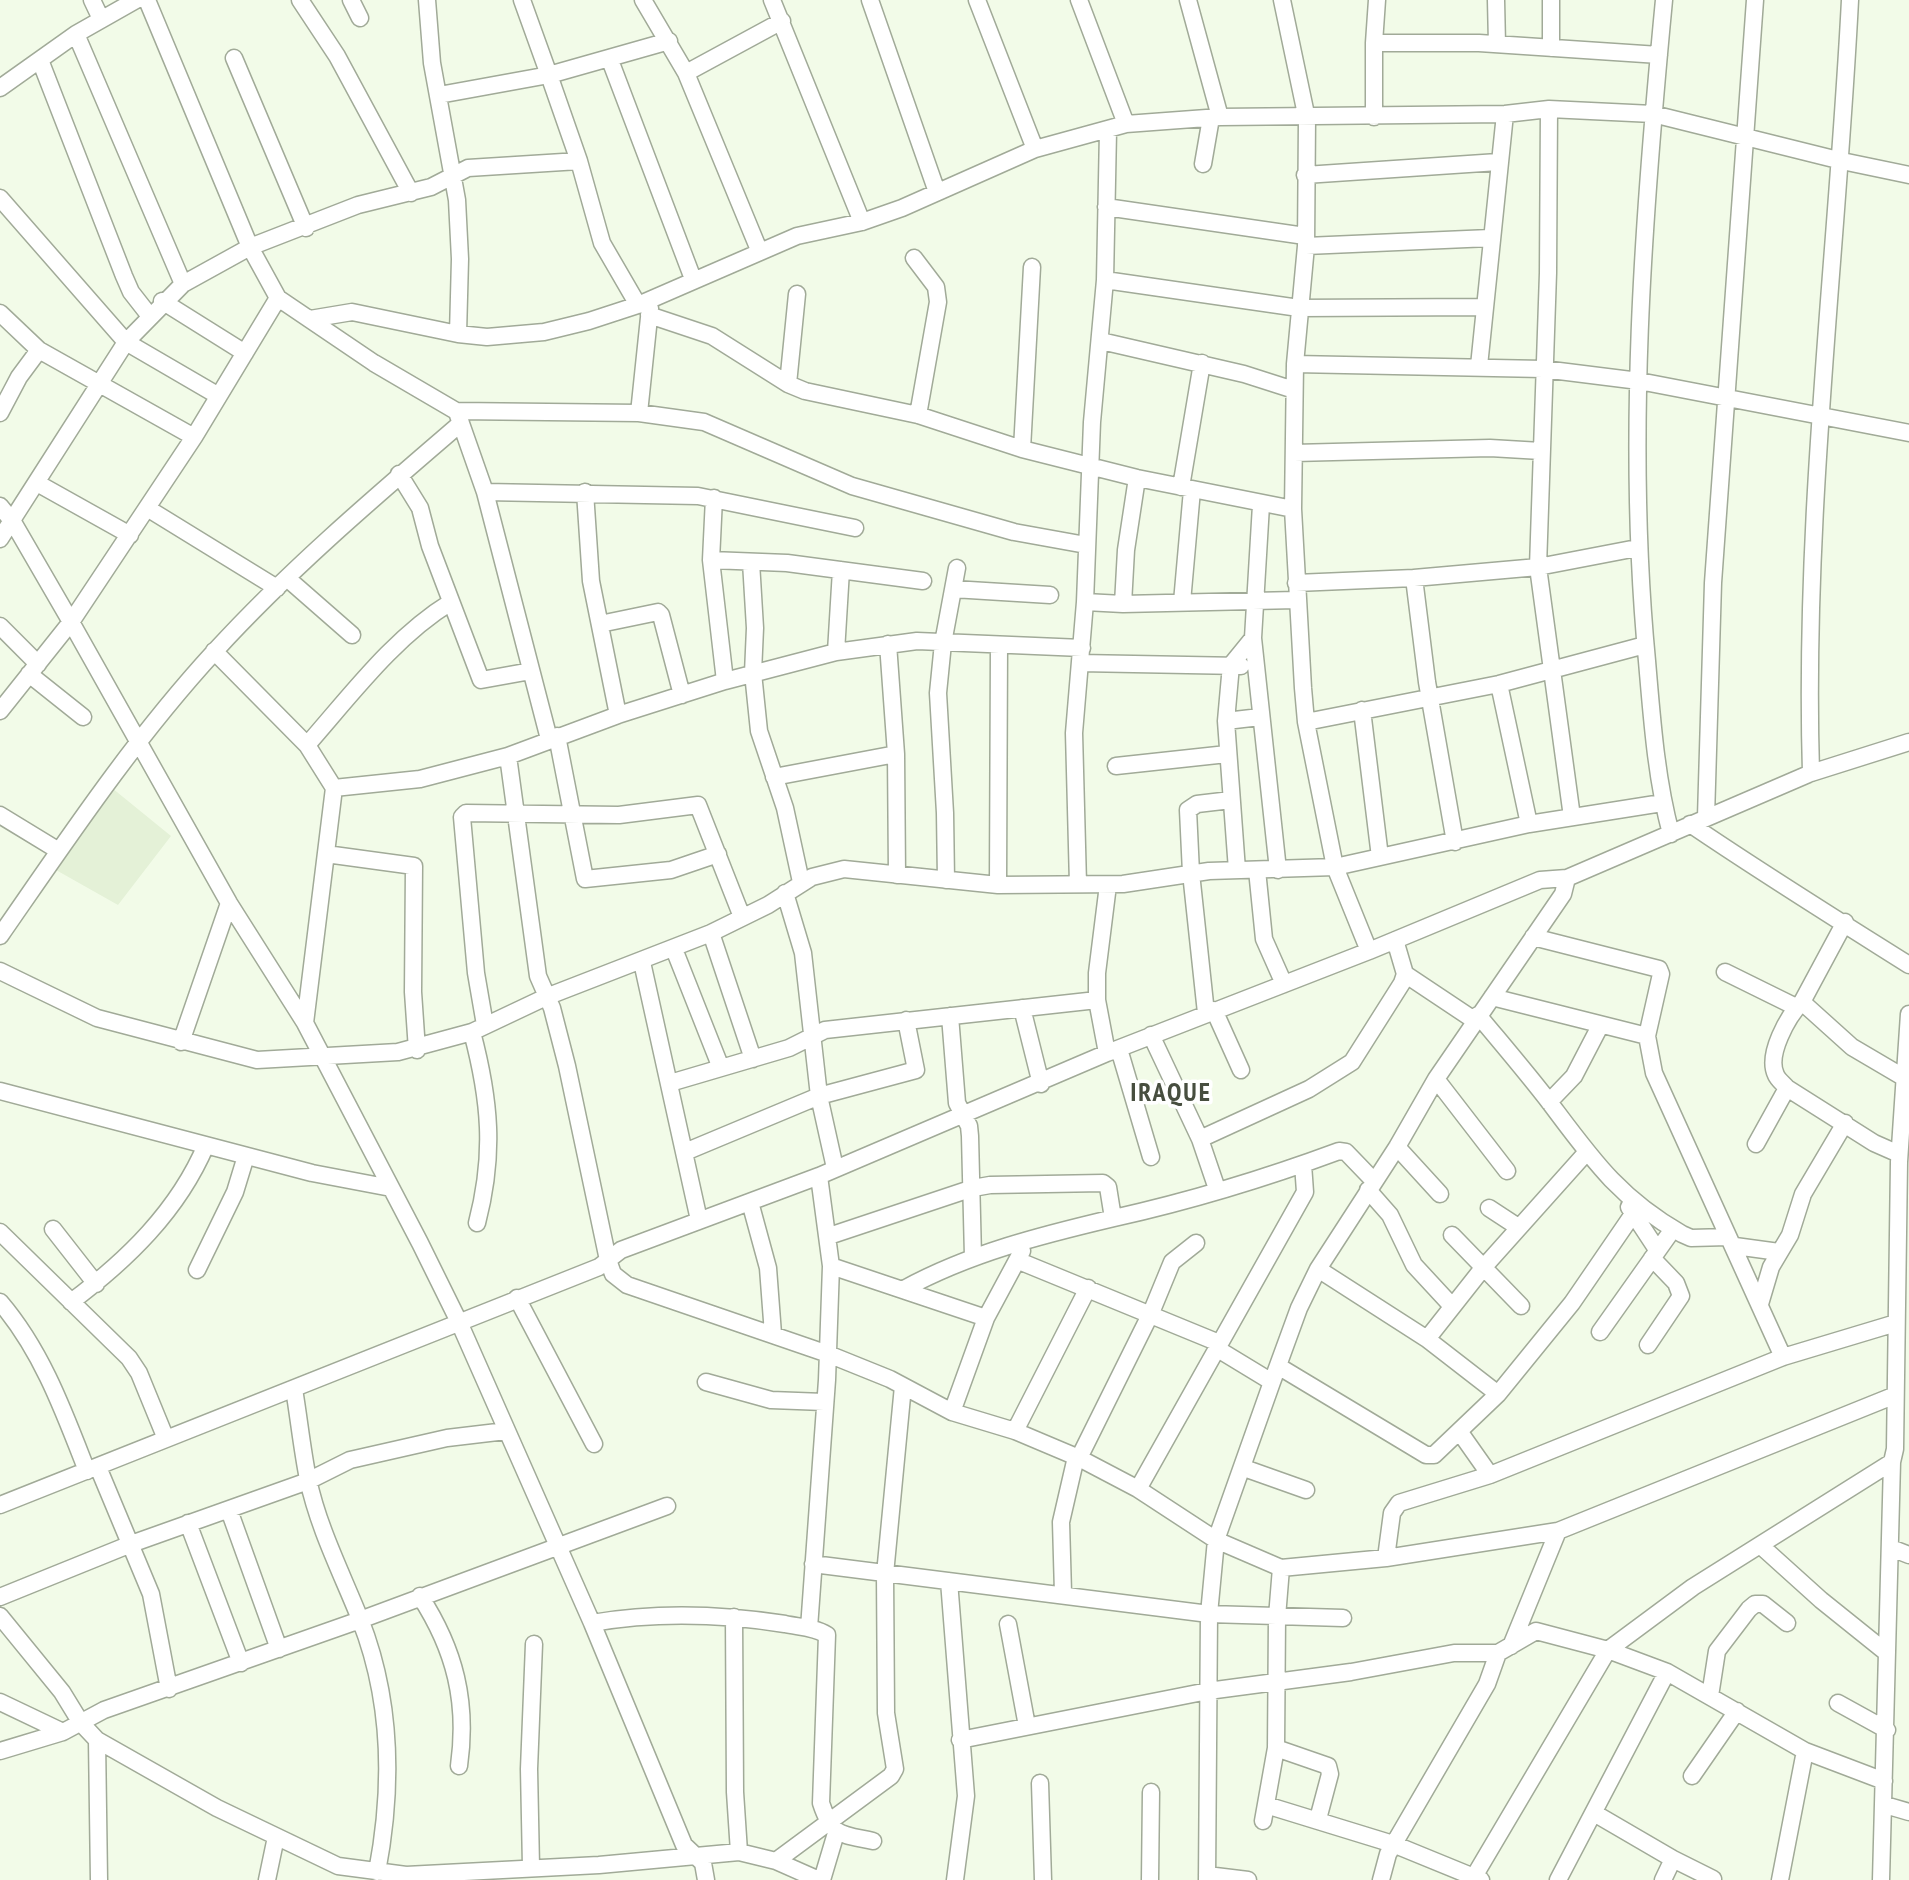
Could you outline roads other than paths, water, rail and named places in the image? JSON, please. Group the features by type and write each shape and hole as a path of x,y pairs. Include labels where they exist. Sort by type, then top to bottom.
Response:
{"street":[{"path":"92,0 101,19"},
{"path":"0,88 76,34 136,0"},
{"path":"147,0 250,247 278,298 458,417 639,413 695,420 724,428 852,486 1014,533 1086,545"},
{"path":"300,0 337,56 411,193"},
{"path":"351,0 360,19"},
{"path":"427,0 439,96 453,174 460,259 458,334"},
{"path":"522,0 579,161 602,243 646,306 723,342 788,384 805,391 918,415 1022,449 1137,478 1261,505 1293,509"},
{"path":"643,0 686,73 760,250"},
{"path":"772,0 862,222"},
{"path":"870,0 937,192"},
{"path":"977,0 1035,149"},
{"path":"1079,0 1126,124"},
{"path":"1188,0 1215,118 1203,164"},
{"path":"1282,0 1307,118 1306,241 1294,364 1293,509 1296,600 1306,722 1335,867 1369,951"},
{"path":"1374,117 1377,0"},
{"path":"1496,0 1497,44"},
{"path":"1550,48 1551,0"},
{"path":"1664,0 1653,114 1639,382 1637,548 1662,803 1671,834"},
{"path":"1706,817 1712,596 1755,0"},
{"path":"1811,773 1809,688 1822,416 1842,161 1850,0"},
{"path":"686,73 782,21"},
{"path":"76,34 183,284"},
{"path":"439,96 548,75 610,60 669,41"},
{"path":"1374,43 1497,44 1659,55"},
{"path":"234,58 306,228"},
{"path":"40,60 124,276 131,292 149,315"},
{"path":"610,60 694,279"},
{"path":"310,319 352,312 458,334 487,337 544,332 646,306 694,279 760,250 797,236 862,222 902,208 1035,149 1126,124 1215,118 1505,114 1549,109 1653,114 1909,175"},
{"path":"1549,109 1538,567 1572,817"},
{"path":"1479,366 1505,114"},
{"path":"1078,884 1074,733 1085,603 1089,466 1105,280 1108,131"},
{"path":"0,539 126,342 162,301 183,284 250,247 306,228 358,205 431,187 453,174 476,167 579,161"},
{"path":"1305,175 1498,163"},
{"path":"0,198 126,342 217,395"},
{"path":"1106,207 1306,241 1490,239"},
{"path":"914,258 936,287 938,302 918,415"},
{"path":"1022,449 1032,267"},
{"path":"1105,280 1299,308 1483,307"},
{"path":"788,384 797,294"},
{"path":"3,701 34,669 71,622 194,437 278,298"},
{"path":"162,301 245,353"},
{"path":"639,413 646,306"},
{"path":"0,314 39,350 194,437"},
{"path":"1101,341 1202,363 1294,390"},
{"path":"0,413 19,377 39,350"},
{"path":"1182,602 1187,489 1202,363"},
{"path":"1294,364 1543,369 1639,382 1909,433"},
{"path":"0,936 105,783 214,651 458,417"},
{"path":"458,417 485,492 531,671 553,738 574,816 584,877 588,881 671,870 718,854"},
{"path":"1294,453 1490,448 1541,451"},
{"path":"399,474 420,508 430,546 481,680 531,671"},
{"path":"1123,604 1126,550 1137,478"},
{"path":"37,484 130,535"},
{"path":"485,492 586,492 714,499 855,528"},
{"path":"586,492 591,581 618,715"},
{"path":"714,499 711,560 726,681"},
{"path":"1261,505 1253,638 1254,667 1278,870"},
{"path":"0,506 13,522 71,622 229,903 304,1023 391,1188 459,1322 592,1623 684,1845 699,1857 706,1880"},
{"path":"147,508 283,584 352,635"},
{"path":"1296,583 1414,578 1538,567 1637,548"},
{"path":"711,560 841,570 923,581"},
{"path":"751,562 755,628 753,673 759,731 789,820 801,881"},
{"path":"946,880 945,813 938,709 943,643 957,568"},
{"path":"836,652 841,570"},
{"path":"1414,578 1430,698 1455,842"},
{"path":"953,589 1050,595"},
{"path":"1085,603 1296,600"},
{"path":"307,745 391,652 425,620 451,602"},
{"path":"600,624 658,612 682,695"},
{"path":"0,626 34,669 83,717"},
{"path":"1237,870 1226,721 1231,665 1253,638"},
{"path":"888,644 896,754 897,875"},
{"path":"334,788 420,779 508,756 618,715 753,673 836,652 888,644 999,645 1081,655 1254,667"},
{"path":"998,885 996,715 999,645"},
{"path":"1306,722 1499,684 1645,645"},
{"path":"214,651 307,745 334,788 304,1023"},
{"path":"1499,684 1530,824"},
{"path":"1362,710 1380,857"},
{"path":"1226,721 1260,717"},
{"path":"0,1504 599,1267 621,1250 819,1176 963,1114 1041,1084 1151,1035 1369,951 1540,880 1567,878 1811,773 1909,742"},
{"path":"774,778 896,754"},
{"path":"1116,766 1227,754"},
{"path":"508,756 538,976 567,1066 608,1259 613,1274 627,1285 828,1354 902,1386 952,1412 1015,1431 1138,1489 1216,1540 1281,1568 1386,1558 1558,1531 1893,1396"},
{"path":"1231,800 1189,808 1191,873 1210,1012 1241,1070"},
{"path":"0,971 97,1018 257,1060 416,1050 478,1029 546,997 711,933 742,918 801,881 844,869 998,885 1108,885 1191,873 1335,867 1530,824 1662,803"},
{"path":"477,1223 487,1186 490,1128 478,1029 475,960 462,817 466,813 619,815 698,805 742,918"},
{"path":"0,815 60,851"},
{"path":"1690,824 1786,889 1845,922 1909,965"},
{"path":"326,854 414,866 413,992 416,1050"},
{"path":"1257,870 1264,939 1284,984"},
{"path":"1248,1880 1207,1877 1209,1614 1216,1540 1244,1468 1298,1308 1318,1269 1397,1146 1436,1079 1563,894 1567,878"},
{"path":"1108,885 1097,973 1097,1000 1151,1157"},
{"path":"785,893 803,953 819,1096 835,1168"},
{"path":"181,1042 229,903"},
{"path":"1845,922 1832,951 1784,1029 1774,1065 1777,1077 1787,1088 1902,1160"},
{"path":"711,933 753,1059"},
{"path":"1533,937 1659,969 1661,974 1647,1036 1654,1073 1783,1357"},
{"path":"1395,940 1405,974 1476,1018 1549,1102 1586,1154 1620,1190 1673,1229 1691,1238 1732,1242 1779,1252"},
{"path":"674,948 721,1068"},
{"path":"642,962 699,1220"},
{"path":"1725,972 1799,1005 1852,1047 1903,1076"},
{"path":"1199,1139 1308,1089 1352,1062 1366,1044 1405,974"},
{"path":"1492,997 1647,1036"},
{"path":"670,1083 753,1059 814,1037 825,1030 1097,1000"},
{"path":"1022,1008 1041,1084"},
{"path":"1881,1880 1891,1548 1898,1456 1893,1396 1903,1235 1903,1076 1909,1014"},
{"path":"950,1016 957,1103 970,1136 973,1257"},
{"path":"685,1152 819,1096 916,1070 906,1020"},
{"path":"1549,1102 1574,1076 1600,1026"},
{"path":"1151,1035 1199,1139 1217,1189"},
{"path":"1436,1079 1507,1171"},
{"path":"1756,1144 1787,1088"},
{"path":"0,1091 246,1156 391,1188"},
{"path":"1760,1304 1771,1267 1790,1235 1807,1186 1845,1123"},
{"path":"71,1302 119,1265 163,1217 196,1168 206,1145"},
{"path":"1397,1146 1440,1194"},
{"path":"904,1289 973,1257 1058,1230 1113,1219 1342,1151 1390,1215 1414,1265 1451,1305"},
{"path":"1427,1339 1451,1305 1518,1227 1586,1154"},
{"path":"197,1270 235,1192 246,1156"},
{"path":"1138,1489 1305,1192 1303,1164"},
{"path":"809,1628 828,1354 831,1266 819,1176"},
{"path":"829,1236 973,1188 1103,1183 1108,1187 1113,1219"},
{"path":"1620,1190 1654,1253 1676,1283 1681,1296 1648,1345"},
{"path":"750,1202 768,1268 772,1334"},
{"path":"1489,1208 1518,1227"},
{"path":"1278,1366 1426,1455 1434,1455 1498,1394 1572,1303 1633,1214"},
{"path":"53,1229 96,1284"},
{"path":"1600,1332 1673,1229"},
{"path":"0,1232 129,1358 139,1373 166,1439"},
{"path":"1451,1235 1521,1307"},
{"path":"952,1412 986,1318 1019,1261 1025,1242"},
{"path":"1063,1594 1061,1522 1077,1458 1151,1313 1176,1256 1196,1243"},
{"path":"1019,1261 1151,1313 1218,1346 1272,1382"},
{"path":"831,1266 986,1318"},
{"path":"1318,1269 1427,1339 1498,1394"},
{"path":"1015,1431 1088,1288"},
{"path":"517,1298 594,1444"},
{"path":"0,1302 25,1333 131,1545 150,1594 169,1689"},
{"path":"1386,1558 1392,1513 1399,1503 1490,1475 1783,1357 1896,1323"},
{"path":"706,1382 771,1399 824,1402"},
{"path":"776,1861 832,1828 891,1776 895,1769 886,1713 885,1573 902,1386"},
{"path":"294,1389 308,1481 374,1664 386,1734 389,1789 377,1872"},
{"path":"0,1597 188,1523 308,1481 351,1460 447,1438 506,1431"},
{"path":"1459,1431 1490,1475"},
{"path":"1281,1568 1277,1617 1276,1748 1265,1813 1318,1819 1393,1844 1475,1879 1608,1650 1693,1587 1898,1456"},
{"path":"1244,1468 1306,1490"},
{"path":"0,1751 63,1732 104,1710 360,1620 667,1506"},
{"path":"229,1510 279,1649"},
{"path":"188,1523 241,1663"},
{"path":"1381,1880 1393,1844 1487,1684 1558,1531"},
{"path":"1760,1545 1821,1600 1888,1653"},
{"path":"1891,1548 1909,1555"},
{"path":"813,1564 1209,1614 1343,1618"},
{"path":"949,1581 965,1796 956,1880"},
{"path":"420,1596 446,1640 458,1675 463,1710 459,1766"},
{"path":"1710,1696 1717,1651 1749,1609 1755,1604 1763,1604 1787,1623"},
{"path":"0,1616 62,1692 81,1723 97,1740 217,1808 338,1866 406,1875 699,1857 739,1852 776,1861 821,1880 832,1828 821,1803 827,1635 809,1628 734,1618 646,1616 592,1623"},
{"path":"734,1618 735,1792 739,1852"},
{"path":"1008,1624 1027,1726"},
{"path":"960,1740 1208,1691 1442,1654 1504,1649 1536,1631 1608,1650 1667,1672 1805,1751 1884,1781"},
{"path":"531,1867 529,1769 534,1644"},
{"path":"1558,1880 1667,1672"},
{"path":"0,1702 63,1732"},
{"path":"1838,1703 1887,1730"},
{"path":"1692,1776 1737,1711"},
{"path":"97,1740 99,1880"},
{"path":"1276,1748 1328,1766 1330,1774 1318,1819"},
{"path":"1780,1880 1805,1751"},
{"path":"1040,1783 1043,1880"},
{"path":"1150,1880 1151,1792"},
{"path":"1885,1805 1909,1812"},
{"path":"1594,1813 1672,1859 1713,1879"},
{"path":"832,1828 873,1841"},
{"path":"267,1880 276,1837"},
{"path":"1663,1880 1672,1859"}],"district":[{"name":"IRAQUE","path":"1171,1094"}]}
